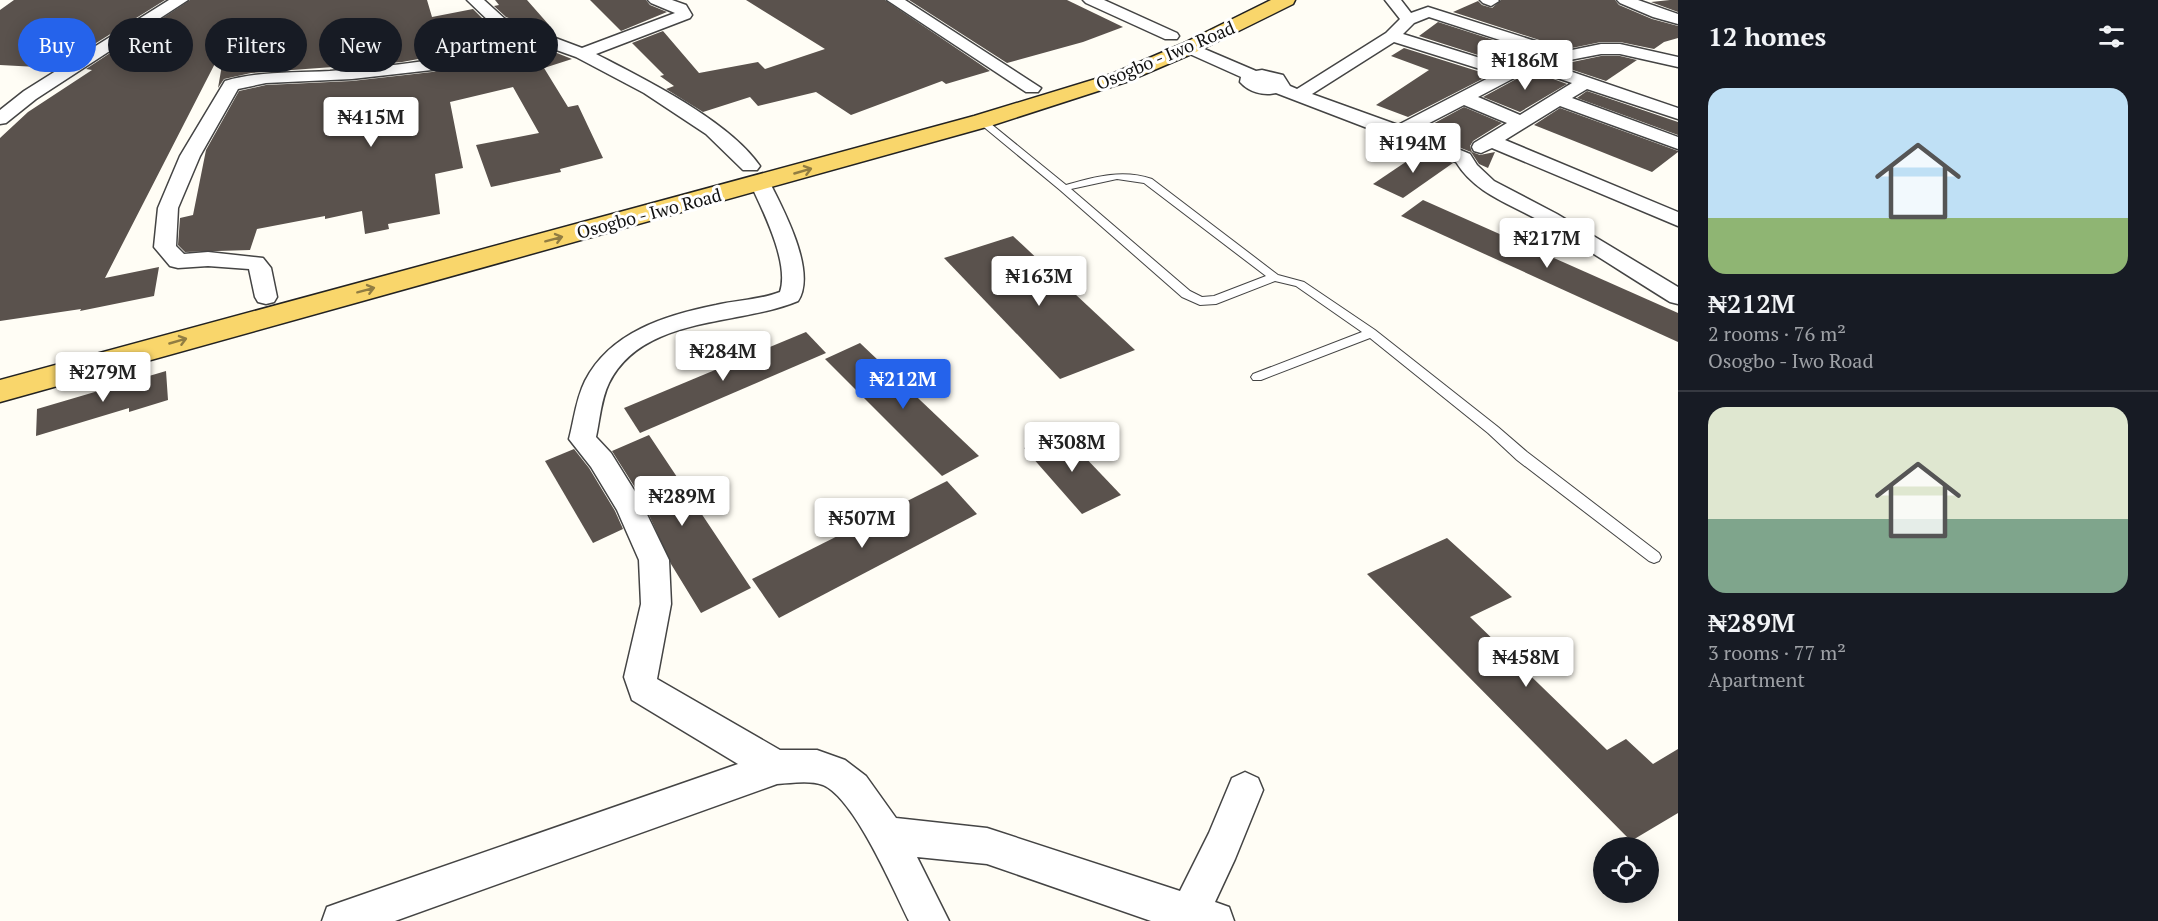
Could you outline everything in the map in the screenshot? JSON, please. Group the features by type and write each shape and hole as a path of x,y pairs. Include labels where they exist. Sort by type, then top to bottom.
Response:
{"main road":[{"name":"Osogbo - Iwo Road","path":"844,150 982,121 1119,78 1245,0"},
{"name":"Osogbo - Iwo Road","path":"0,391 844,150 1180,42 1286,0"},
{"name":"Osogbo - Iwo Road","path":"0,368 266,297 755,175"}],"street":[{"path":"0,119 30,95 180,0"},
{"path":"475,0 495,18"},
{"path":"582,52 635,35 684,15 681,8 656,0"},
{"path":"895,0 1032,88"},
{"path":"1091,0 1253,76 1248,80 1256,87 1266,90 1279,88 1463,158 1470,169 1487,185 1550,218 1678,297"},
{"path":"1393,0 1408,20"},
{"path":"1625,0 1678,19"},
{"path":"1299,95 1392,36 1408,20 1428,12 1567,56"},
{"path":"1392,36 1509,72"},
{"path":"558,44 582,52 650,89 713,130 755,175 783,239 793,276 793,291 783,299 716,312 669,326 636,340 611,359 596,383 582,439 601,460 629,506 654,560 656,604 640,676 644,688 656,698 777,767"},
{"path":"1399,132 1529,63 1601,49 1620,49 1678,62"},
{"path":"1529,63 1678,114"},
{"path":"266,297 260,268 255,263 208,259 178,261 165,247 168,208 190,156 231,85 249,81 330,76 414,65"},
{"path":"1463,158 1560,100 1584,83"},
{"path":"1464,98 1521,122"},
{"path":"1560,100 1678,143"},
{"path":"1492,141 1678,219"},
{"path":"341,921 777,767 807,764 838,774 866,802 930,921"},
{"path":"884,835 987,846 1202,917 1222,846 1245,790"}],"lane":[{"path":"982,121 1064,188 1186,294 1200,301 1216,300 1274,278"},
{"path":"1064,188 1124,175 1136,175 1148,181 1274,278 1300,284 1371,333 1493,430 1522,456 1654,557"},
{"path":"1257,377 1371,333"}],"building":[{"path":"14,0 165,0 136,18 108,18 108,36 96,43 96,18 18,18 18,66 0,65 0,10"},
{"path":"190,0 427,0 432,17 473,9 482,18 414,18 414,60 402,62 402,18 319,18 319,68 307,69 307,18 205,18 205,72 211,72 105,278 159,267 154,296 80,311 81,309 0,321 0,138 28,112 89,72 96,72 96,62 108,54 108,72 193,72 193,18 163,18"},
{"path":"495,0 527,0 543,18 509,18 494,6 499,5"},
{"path":"590,0 646,0 650,5 667,12 621,31"},
{"path":"746,0 885,0 990,71 946,84 942,81 851,115 816,92 758,106 750,97 703,112 666,89 674,86 660,76 664,75 632,43 663,31 699,73 758,62 765,69 825,49"},
{"path":"909,0 1067,0 1123,27 1083,42 1007,63"},
{"path":"1501,0 1615,0 1619,5 1652,19 1678,26 1678,38 1664,42 1654,49 1620,42 1601,42 1567,49 1453,12 1478,1 1492,8"},
{"path":"1678,0 1678,12 1651,2"},
{"path":"1438,22 1537,54 1522,57 1509,65 1419,36"},
{"path":"1404,48 1490,75 1408,117 1376,105 1429,70 1391,56"},
{"path":"558,53 572,59 558,64"},
{"path":"1601,56 1620,56 1637,60 1606,81 1558,65"},
{"path":"1531,71 1567,84 1520,112 1483,97"},
{"path":"221,72 265,72 224,79 218,88"},
{"path":"432,72 546,72 568,107 578,105 603,158 560,169 561,172 491,187 476,145 539,133 513,87 450,102 463,168 435,174 440,214 388,224 389,229 365,234 362,211 325,219 325,216 257,229 250,250 185,252 178,245 180,218 193,215 206,150 239,91 266,85 352,81"},
{"path":"1587,91 1678,122 1678,135 1577,98"},
{"path":"1464,107 1502,123 1473,141 1470,146 1472,152 1480,155 1495,152 1488,168 1479,164 1471,152 1426,134 1434,128 1429,126"},
{"path":"1560,108 1678,152 1652,172 1534,125"},
{"path":"1422,151 1453,163 1403,198 1373,184"},
{"path":"1423,200 1678,313 1678,342 1401,216"},
{"path":"1013,236 1135,350 1060,379 944,258"},
{"path":"806,332 826,353 640,433 624,408"},
{"path":"860,343 979,456 942,476 825,359"},
{"path":"166,371 168,400 129,412 129,408 36,436 37,409"},
{"path":"1061,432 1121,495 1082,514 1024,448"},
{"path":"649,435 751,588 701,613 671,564 641,497 612,451"},
{"path":"574,449 589,468 623,529 593,543 545,461"},
{"path":"947,481 977,514 779,618 752,579"},
{"path":"1447,538 1512,597 1470,617 1607,750 1626,739 1653,764 1678,749 1678,813 1638,837 1627,837 1367,574"}]}
